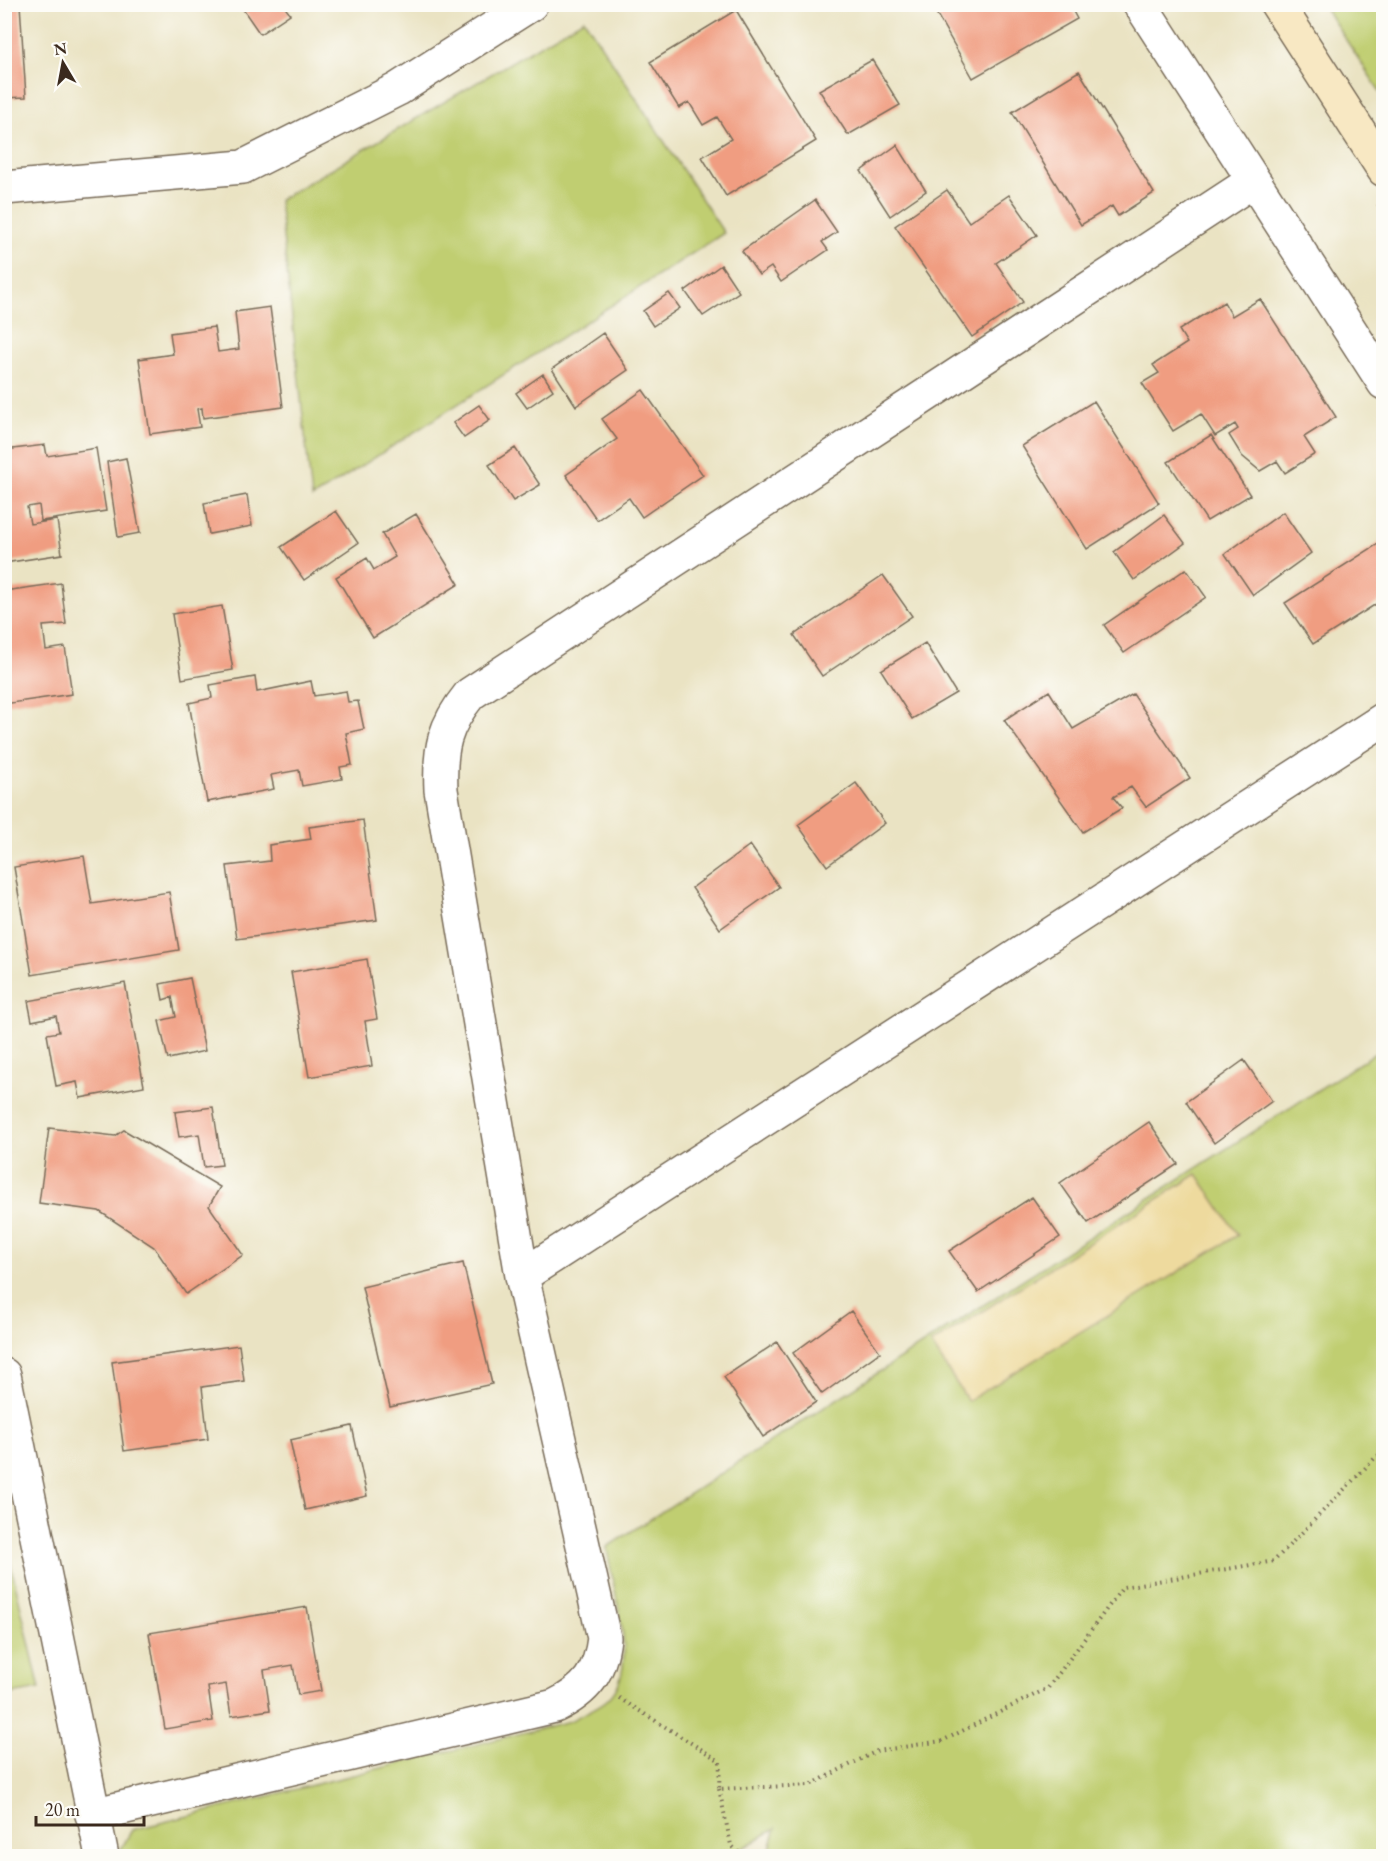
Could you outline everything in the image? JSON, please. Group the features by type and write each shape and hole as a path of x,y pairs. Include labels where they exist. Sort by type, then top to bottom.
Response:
{"main road":[{"path":"1277,4 1383,170"}],"street":[{"path":"4,188 243,167 398,89 531,4"},
{"path":"1140,4 1383,383"},
{"path":"92,1815 555,1706 574,1696 590,1680 601,1660 604,1638 522,1276 441,790 440,764 444,737 454,714 470,694 1253,181"},
{"path":"522,1276 1383,719"},
{"path":"4,1375 102,1857"}],"path":[{"path":"719,1789 810,1785 877,1751 942,1741 1048,1688 1123,1587 1274,1561 1377,1456 1383,1453"},
{"path":"590,1680 720,1761 719,1789 731,1845 742,1857"}],"green space":[{"path":"1323,5 1383,5 1383,96"},
{"path":"584,19 724,233 312,498 279,200"},
{"path":"1383,1048 1383,1856 768,1856 776,1828 730,1856 120,1856 121,1849 132,1830 570,1721 599,1706 618,1686 623,1668 622,1627 607,1547"},
{"path":"5,1540 40,1689 4,1695"}],"sand":[{"path":"1197,1174 1238,1235 968,1401 931,1344"}],"building":[{"path":"4,4 20,4 26,97 4,98"},
{"path":"931,4 1069,4 1077,19 973,78"},
{"path":"240,5 283,5 290,14 260,34"},
{"path":"736,10 816,141 726,196 702,157 731,139 717,117 703,125 689,102 679,108 650,62"},
{"path":"872,60 900,105 848,135 819,90"},
{"path":"1079,71 1154,193 1118,216 1112,206 1081,225 1012,112"},
{"path":"897,145 926,191 890,216 861,171"},
{"path":"947,190 969,222 1009,195 1037,235 996,263 1023,302 972,337 895,226"},
{"path":"815,200 837,232 822,242 828,250 781,282 771,267 759,275 742,251"},
{"path":"721,265 739,292 703,316 685,291"},
{"path":"669,293 680,308 653,326 643,311"},
{"path":"1260,299 1336,417 1304,437 1315,454 1285,473 1277,461 1260,471 1242,456 1229,435 1238,429 1235,424 1215,436 1201,414 1173,431 1142,383 1159,373 1153,365 1187,343 1179,330 1224,302 1232,316"},
{"path":"270,307 283,407 203,418 202,408 197,409 200,427 150,434 139,359 173,354 170,333 214,327 218,352 239,349 235,312"},
{"path":"603,333 628,370 576,406 552,369"},
{"path":"543,374 553,390 527,408 516,393"},
{"path":"643,390 703,475 642,517 629,498 597,520 566,475 617,439 602,419"},
{"path":"1094,401 1159,503 1087,549 1022,446"},
{"path":"479,405 490,420 464,438 453,423"},
{"path":"1211,435 1250,495 1207,521 1168,462"},
{"path":"45,445 47,456 96,448 106,511 41,521 39,505 27,507 30,524 57,520 62,554 4,563 4,467 8,467 5,450"},
{"path":"515,448 540,485 513,501 489,465"},
{"path":"126,458 140,533 118,537 107,462"},
{"path":"247,495 252,526 209,534 204,503"},
{"path":"336,511 358,543 304,580 281,547"},
{"path":"1283,512 1311,553 1253,595 1225,554"},
{"path":"416,514 459,584 373,638 336,577 367,558 374,570 395,557 382,534"},
{"path":"1164,515 1185,543 1134,580 1114,552"},
{"path":"1384,540 1384,599 1313,644 1285,603"},
{"path":"1186,569 1206,597 1124,653 1104,625"},
{"path":"883,575 912,616 822,676 794,635"},
{"path":"61,583 66,624 43,626 46,650 65,647 72,694 4,704 4,591"},
{"path":"222,606 233,670 182,679 172,614"},
{"path":"925,643 956,693 912,719 881,670"},
{"path":"255,677 257,692 311,681 314,696 346,691 348,702 358,701 364,729 346,733 352,765 340,767 342,779 302,786 299,770 271,775 274,789 207,802 189,703 212,698 210,685"},
{"path":"1049,691 1073,729 1133,694 1190,778 1146,807 1131,787 1113,797 1122,808 1083,832 1004,720"},
{"path":"856,783 885,823 827,866 798,825"},
{"path":"363,820 377,920 237,939 227,866 270,861 269,845 311,839 309,827"},
{"path":"750,845 779,887 720,929 692,888"},
{"path":"84,856 92,904 169,892 179,950 32,975 14,867"},
{"path":"367,959 377,1019 365,1021 372,1066 309,1077 291,972"},
{"path":"190,978 205,1051 168,1059 159,1021 176,1017 172,997 163,1000 160,984"},
{"path":"125,983 144,1086 80,1098 77,1082 56,1086 47,1034 59,1032 56,1016 32,1021 28,1001"},
{"path":"1244,1060 1272,1101 1214,1143 1186,1102"},
{"path":"213,1107 222,1165 204,1167 199,1134 179,1137 175,1112"},
{"path":"1149,1122 1178,1164 1088,1223 1060,1183"},
{"path":"49,1128 115,1136 124,1130 220,1187 209,1206 243,1255 186,1294 154,1247 99,1211 39,1203"},
{"path":"1032,1197 1060,1237 978,1292 949,1251"},
{"path":"463,1263 492,1384 390,1407 362,1287"},
{"path":"851,1311 880,1352 822,1394 793,1353"},
{"path":"777,1342 816,1402 763,1437 724,1377"},
{"path":"239,1345 244,1381 202,1387 208,1439 124,1451 112,1362"},
{"path":"352,1426 367,1496 305,1510 290,1440"},
{"path":"307,1607 321,1691 298,1695 293,1665 264,1670 270,1710 231,1716 226,1684 208,1687 213,1721 165,1729 149,1633"}]}
